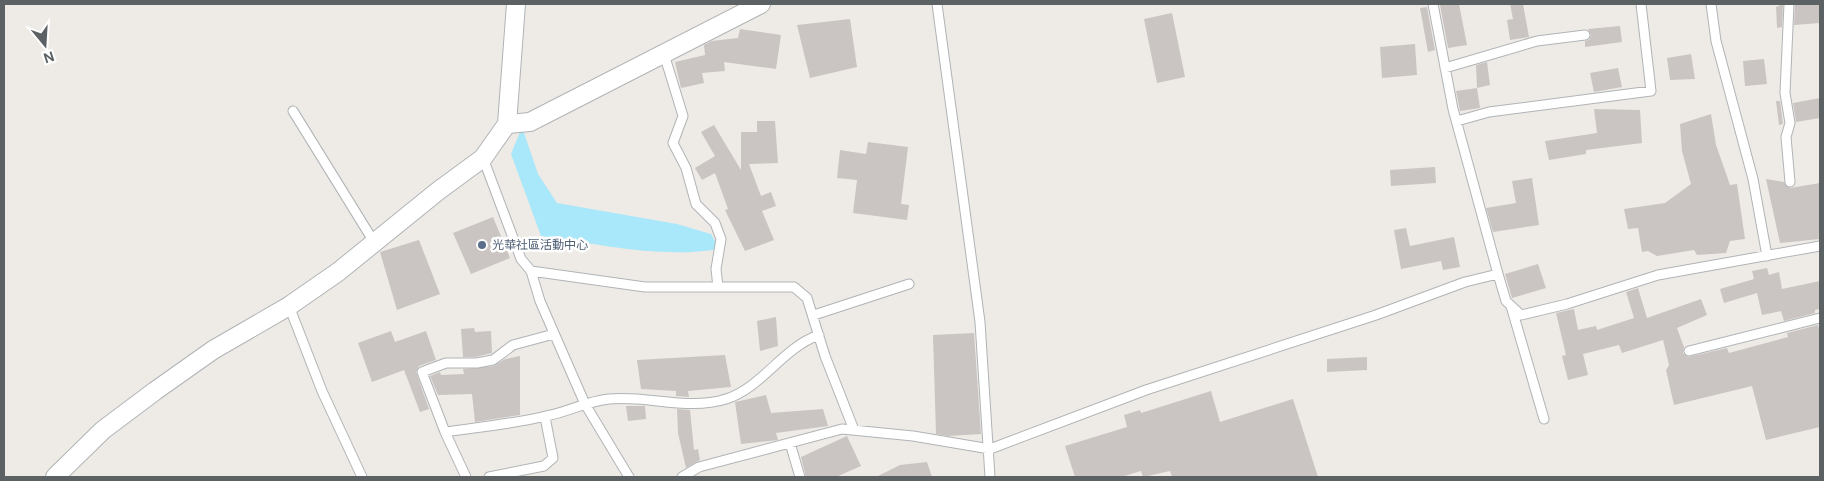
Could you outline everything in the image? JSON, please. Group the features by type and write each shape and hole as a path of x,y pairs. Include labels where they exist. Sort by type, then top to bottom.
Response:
{"street":[{"path":"55,477 104,430 155,390 213,350 289,306 338,272 483,158 507,124 516,4"},
{"path":"507,124 530,122 761,4"}],"lane":[{"path":"937,4 980,322 990,449 990,477"},
{"path":"1433,4 1457,121 1498,274 1506,302 1521,315 1568,304 1658,275 1820,246"},
{"path":"1457,121 1489,112 1651,91 1641,4"},
{"path":"1710,4 1716,41 1753,179 1767,256"},
{"path":"1789,4 1785,93 1790,123 1786,137 1790,182"},
{"path":"1445,68 1536,41 1585,35"},
{"path":"664,54 683,116 673,143 686,168 696,204 715,223 721,239 716,269 718,287"},
{"path":"293,111 374,242"},
{"path":"483,158 521,259 530,271 554,334 585,404 629,477"},
{"path":"530,271 645,288 794,287 807,298 814,315 818,335 854,430"},
{"path":"682,477 699,467 842,429 913,436 990,449 1146,390 1376,315 1465,282 1498,274"},
{"path":"814,315 909,284"},
{"path":"289,306 322,391 362,477"},
{"path":"1510,306 1544,419"},
{"path":"1689,351 1820,318"},
{"path":"466,477 445,432 422,372 446,363 477,363 492,360 513,345 554,334"},
{"path":"445,432 545,417 585,404 609,399 693,403 724,400 744,392 802,341 818,335"},
{"path":"489,477 544,466 553,458 545,417"},
{"path":"790,443 800,477"}],"water":[{"path":"522,127 538,174 557,203 677,224 711,234 719,249 697,252 652,251 541,236 511,154"}],"building":[{"path":"1459,4 1467,45 1448,48 1440,5"},
{"path":"1510,4 1523,4 1529,37 1510,40 1507,20 1513,19"},
{"path":"1783,4 1782,27 1777,28 1776,7"},
{"path":"1795,4 1820,4 1820,23 1794,25"},
{"path":"1427,7 1435,50 1428,52 1420,8"},
{"path":"1172,13 1185,77 1157,83 1144,19"},
{"path":"850,19 857,67 810,78 797,25"},
{"path":"1620,26 1622,42 1585,47 1585,41 1589,40 1591,35 1588,29"},
{"path":"740,29 781,35 776,69 724,62 725,71 702,73 704,83 681,88 675,62 705,55 704,45 712,41 738,38"},
{"path":"1415,44 1417,75 1382,78 1380,47"},
{"path":"1691,54 1695,79 1670,80 1667,58"},
{"path":"1764,59 1767,84 1745,86 1743,61"},
{"path":"1487,62 1490,85 1477,88 1476,65"},
{"path":"1618,68 1622,87 1594,92 1590,73"},
{"path":"1477,88 1480,108 1460,111 1456,91"},
{"path":"1820,98 1820,118 1796,122 1793,103"},
{"path":"1776,101 1780,101 1783,124 1779,125"},
{"path":"1594,109 1640,110 1642,143 1586,150 1586,154 1549,160 1545,141 1597,133"},
{"path":"1711,114 1716,145 1730,185 1737,184 1745,239 1730,241 1726,253 1697,255 1694,250 1657,256 1648,251 1642,252 1638,228 1628,229 1624,209 1665,203 1691,184 1682,151 1680,124"},
{"path":"757,121 775,121 778,163 749,164 761,196 771,192 776,206 762,211 774,240 745,251 725,210 728,209 715,173 702,180 695,168 715,156 701,132 714,125 741,170 741,132 757,132"},
{"path":"868,142 908,147 901,204 909,205 907,220 853,213 857,180 837,178 840,150 866,154"},
{"path":"1435,167 1436,183 1391,186 1390,170"},
{"path":"1532,178 1539,225 1493,232 1486,208 1516,203 1512,181"},
{"path":"1766,179 1784,182 1790,188 1820,183 1820,239 1780,243"},
{"name":"光華社區活動中心","path":"493,217 510,258 471,274 453,233"},
{"path":"1406,228 1410,246 1454,237 1460,267 1443,270 1441,261 1401,269 1394,230"},
{"path":"419,240 440,294 397,310 380,252"},
{"path":"1538,264 1546,288 1512,298 1505,274"},
{"path":"1767,268 1769,275 1779,272 1782,289 1820,281 1820,309 1815,310 1815,313 1784,321 1781,311 1762,315 1757,293 1724,303 1720,289 1754,279 1752,271"},
{"path":"1638,288 1647,318 1701,299 1707,315 1677,328 1684,347 1683,353 1688,357 1727,348 1729,353 1788,337 1787,333 1818,325 1820,333 1820,427 1766,440 1752,386 1674,405 1666,370 1669,365 1663,340 1622,353 1619,345 1583,354 1588,375 1568,380 1562,356 1566,355 1556,313 1574,309 1578,330 1596,326 1597,330 1634,318 1626,292"},
{"path":"776,317 778,346 760,351 757,321"},
{"path":"474,328 475,332 491,331 492,353 476,357 463,357 461,329"},
{"path":"391,331 395,342 426,331 436,360 419,366 416,372 429,409 420,412 404,370 372,382 358,343"},
{"path":"974,333 981,434 948,436 936,434 933,335"},
{"path":"725,355 731,387 688,391 689,397 676,396 676,391 641,389 637,360"},
{"path":"520,356 520,415 475,422 472,394 438,395 430,376 440,372 441,375 464,374 463,369 494,366 505,359"},
{"path":"1367,357 1367,370 1327,372 1327,359"},
{"path":"1211,391 1220,422 1293,399 1318,477 1172,477 1170,471 1143,477 1141,471 1121,477 1075,477 1065,446 1127,427 1124,415 1140,410 1141,413"},
{"path":"766,395 771,413 823,409 828,426 776,433 778,440 741,444 735,402"},
{"path":"626,406 645,406 646,419 628,421"},
{"path":"677,409 690,410 694,450 698,449 700,460 686,468 678,433"},
{"path":"847,436 861,466 836,477 806,477 801,457"},
{"path":"927,462 932,477 876,477 900,465"}],"place":[{"name":"光華社區活動中心","path":"482,245"}]}
